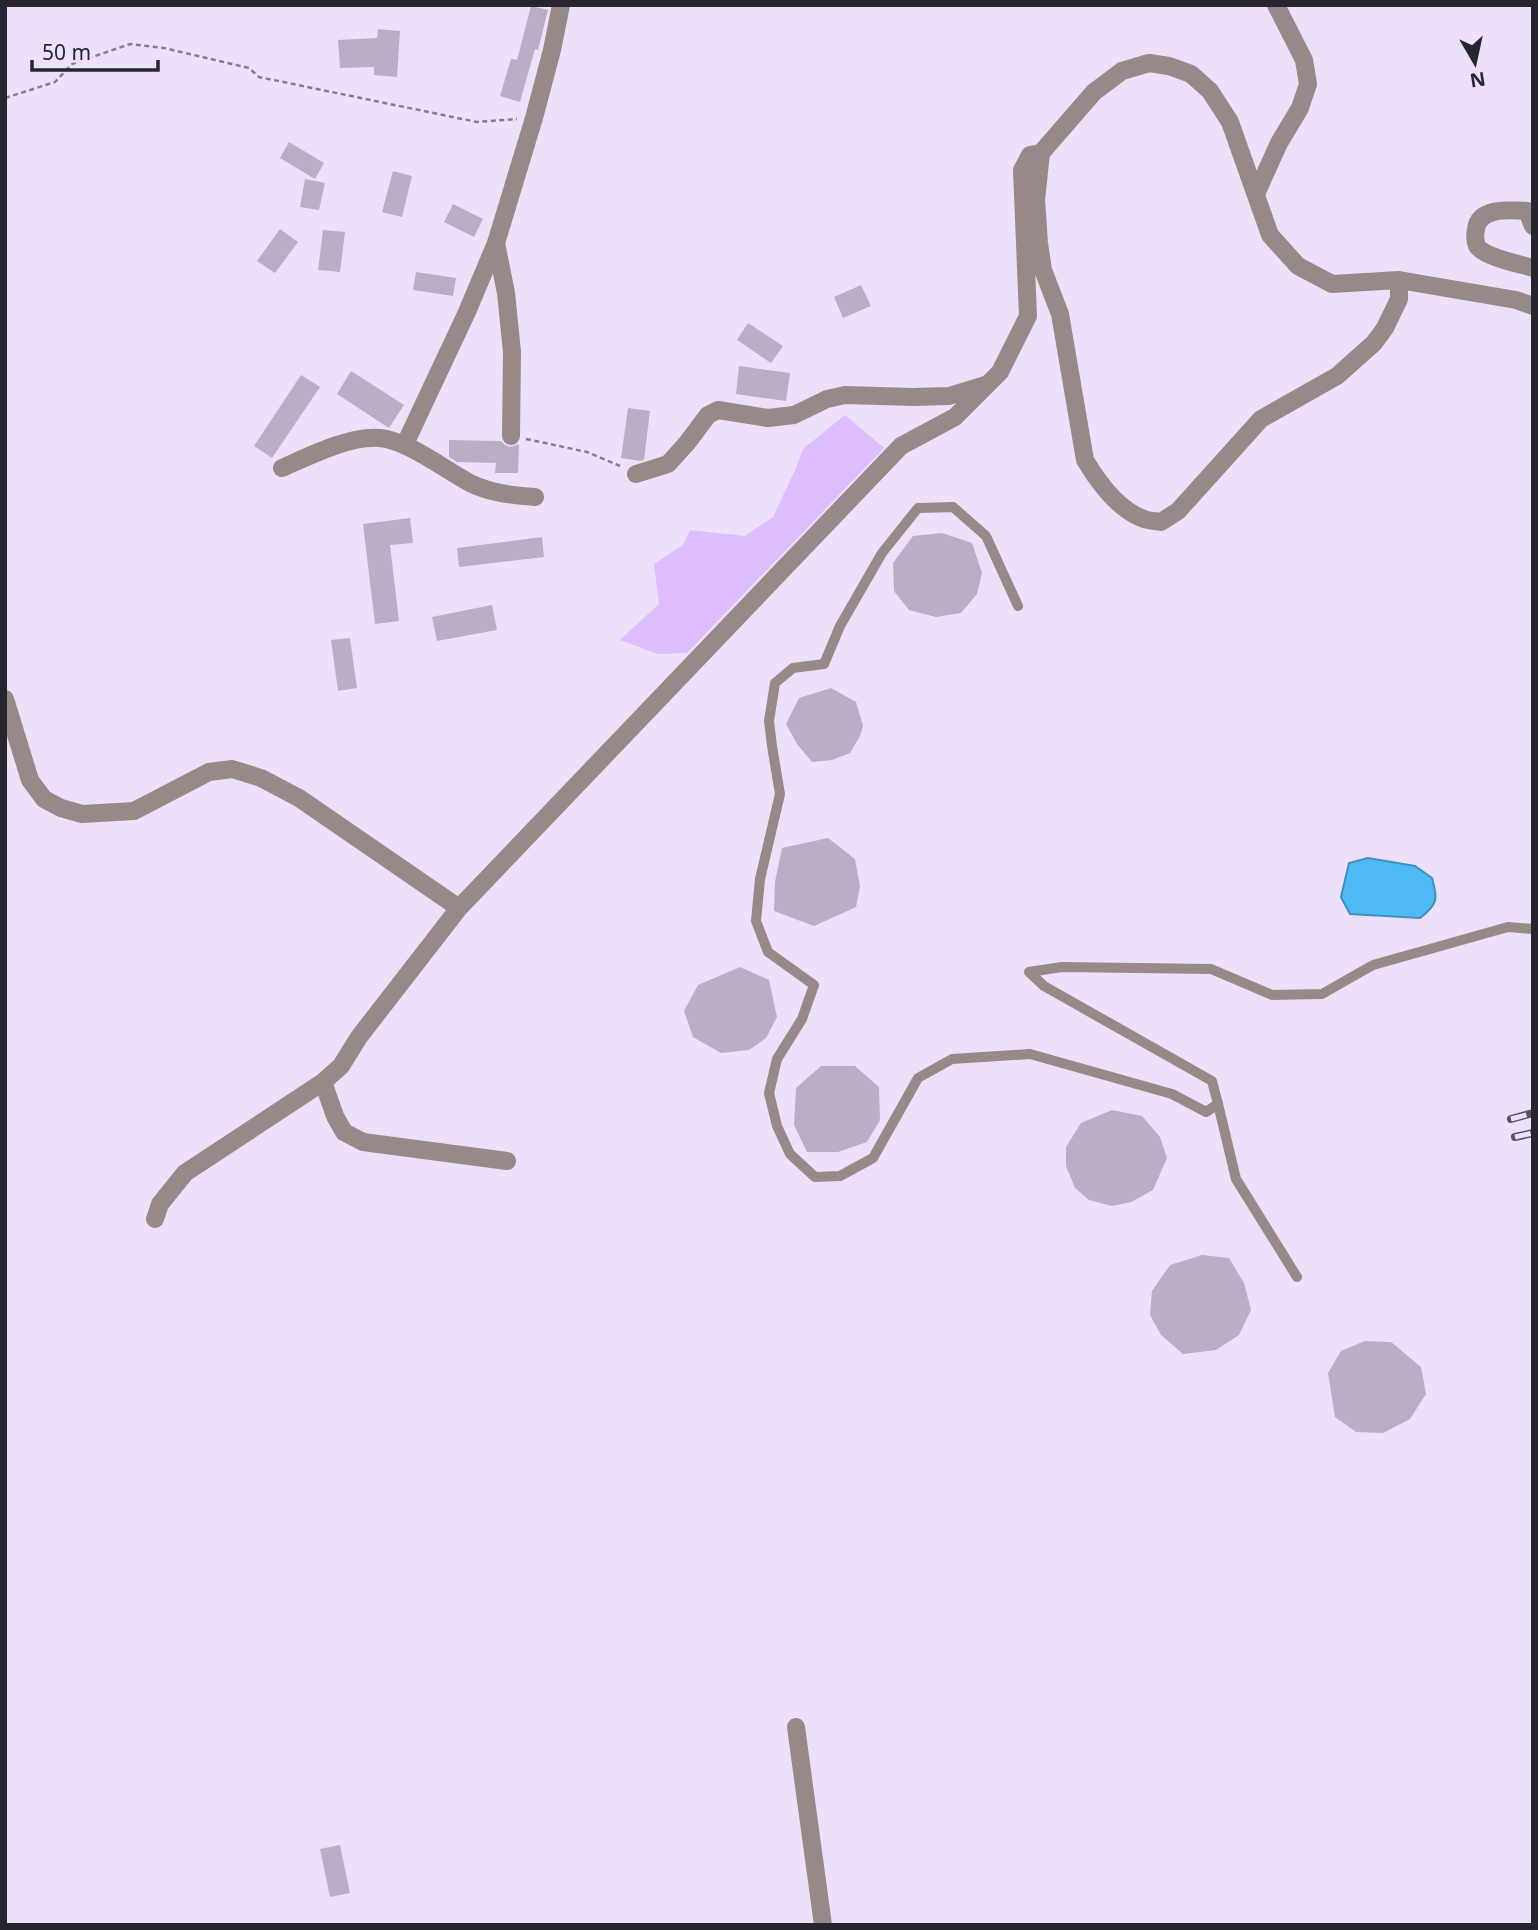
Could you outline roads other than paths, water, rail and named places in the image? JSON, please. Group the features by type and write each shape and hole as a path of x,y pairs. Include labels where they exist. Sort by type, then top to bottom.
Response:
{"street":[{"path":"405,444 496,243 534,118 562,5"},
{"path":"1256,194 1279,143 1300,108 1308,84 1304,60 1276,5"},
{"path":"1399,280 1399,299 1385,328 1374,343 1337,376 1261,419 1178,511 1161,522 1144,519 1120,504 1093,474 1085,460 1060,314 1043,270 1039,243 1036,200 1041,153 1094,92 1122,71 1149,63 1169,66 1191,74 1210,91 1230,122 1270,235 1298,266 1332,284 1399,280 1517,300 1533,306"},
{"path":"155,1219 160,1205 185,1173 323,1082 341,1066 359,1037 459,908 901,446 955,417 1000,372 1028,316 1022,170 1030,155 1041,153"},
{"path":"1531,214 1499,210 1486,215 1477,224 1475,236 1478,246 1488,254 1533,268"},
{"path":"496,243 506,293 512,352 511,436"},
{"path":"636,474 668,464 708,415 718,410 768,418 794,415 827,399 845,395 949,396 988,384"},
{"path":"282,468 314,453 353,441 380,438 405,444 473,484 499,494 535,497"},
{"path":"5,699 30,780 44,799 61,808 82,814 134,811 209,772 232,769 261,778 299,798 459,908"},
{"path":"323,1082 335,1116 344,1132 363,1142 507,1161"},
{"path":"796,1727 822,1925"}],"lane":[{"path":"1018,606 986,536 953,507 918,508 882,553 840,626 824,664 793,667 775,683 769,721 780,794 760,879 755,921 768,952 814,985 802,1019 777,1059 769,1093 777,1126 790,1154 815,1177 840,1176 873,1158 918,1078 952,1059 1030,1054 1172,1094 1206,1112 1218,1104"},
{"path":"1297,1277 1236,1178 1212,1082 1044,986 1029,972 1062,967 1211,969 1272,995 1322,995 1373,965 1508,927 1533,929"}],"water":[{"path":"1368,858 1415,866 1432,878 1436,896 1430,909 1420,918 1350,914 1341,897 1349,863"}],"railway":[{"path":"1511,1119 1533,1113"},
{"path":"1515,1137 1533,1133"}]}
